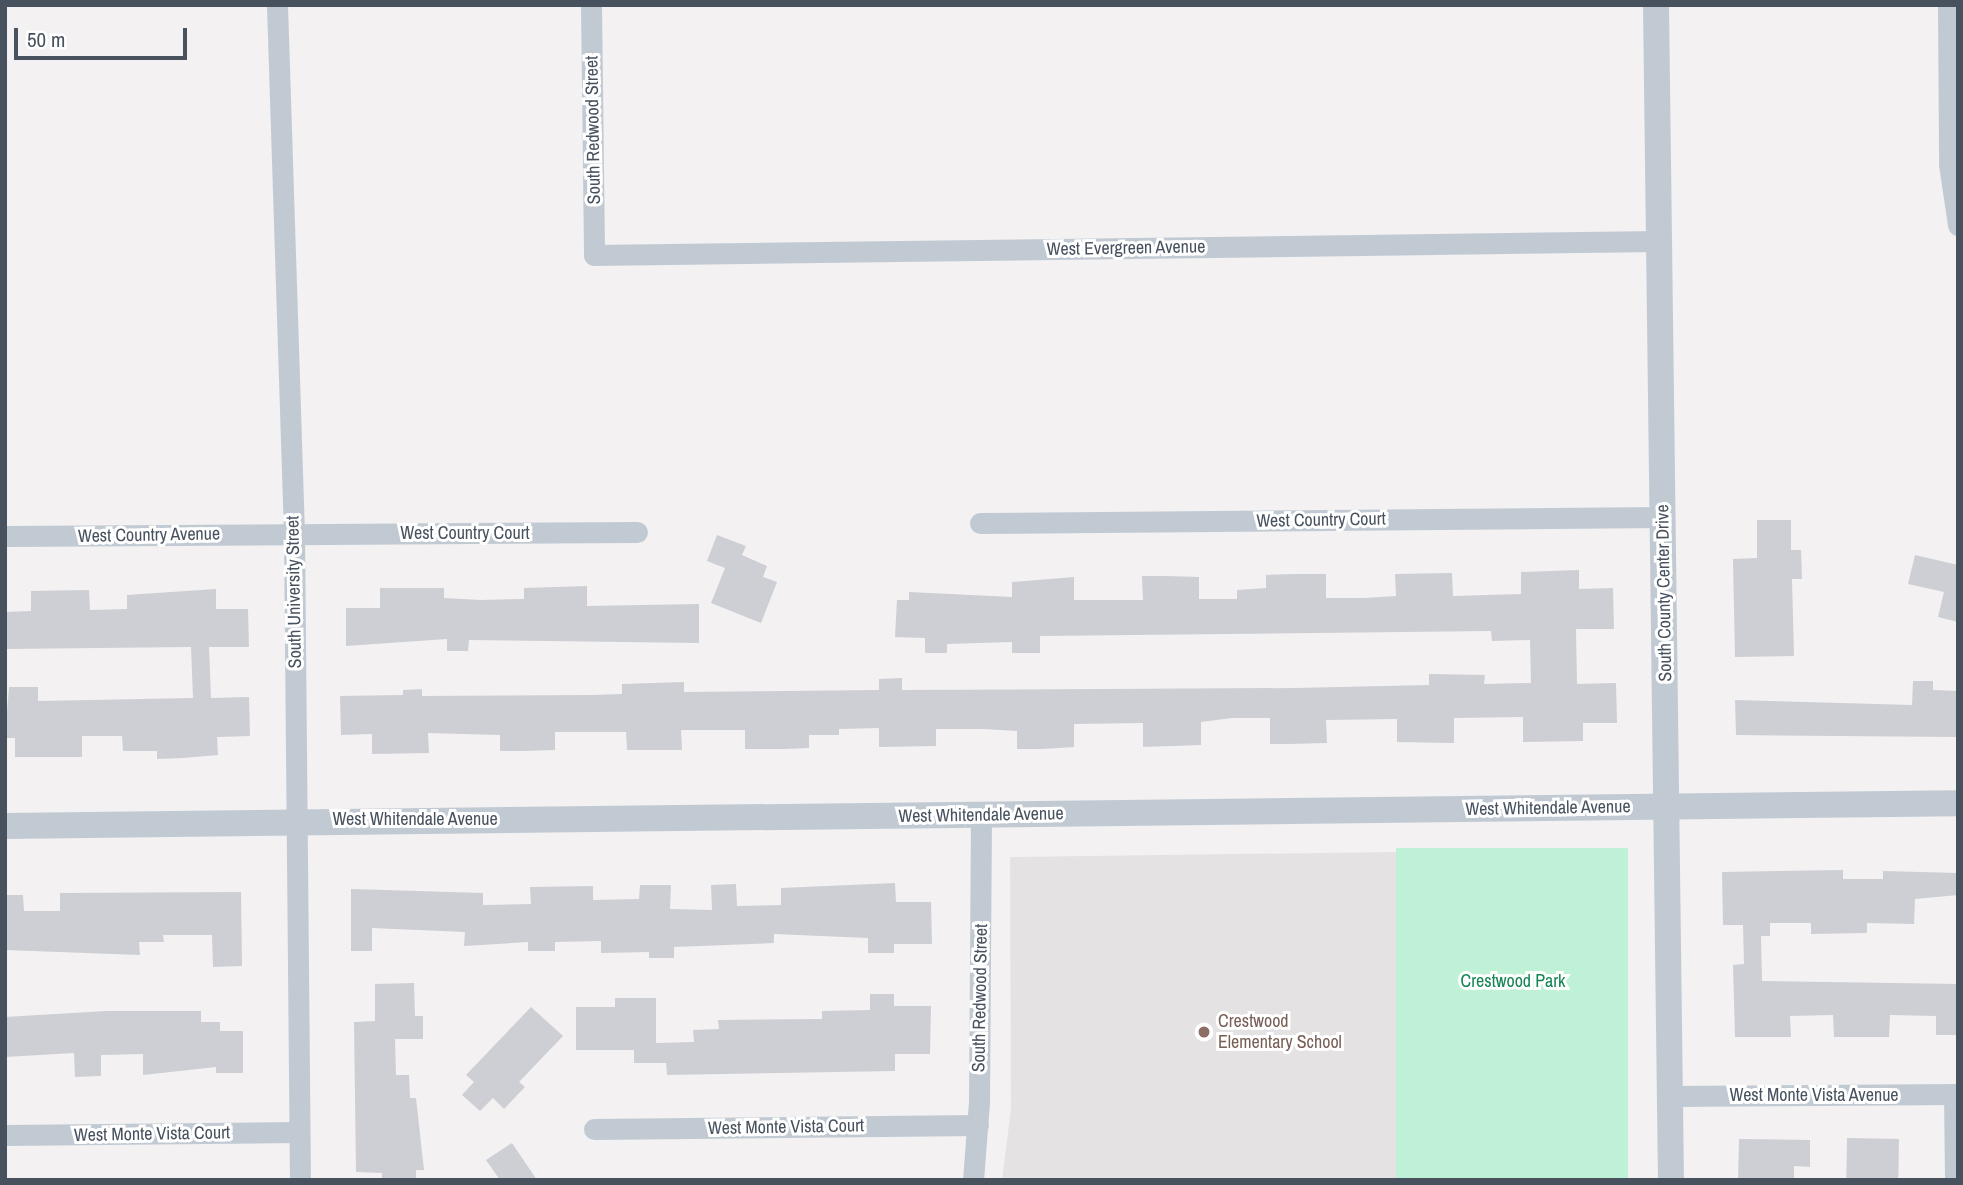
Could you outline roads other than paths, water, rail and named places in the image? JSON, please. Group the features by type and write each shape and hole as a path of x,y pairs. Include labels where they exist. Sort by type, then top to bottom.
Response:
{"street":[{"name":"South University Street","path":"277,5 294,534 300,1180"},
{"name":"South Redwood Street","path":"592,5 594,255"},
{"name":"South County Center Drive","path":"1656,5 1662,517 1669,807 1671,1180"},
{"path":"1948,5 1949,164 1958,225"},
{"name":"West Evergreen Avenue","path":"594,255 1659,241"},
{"name":"West Country Court","path":"980,523 1662,517"},
{"name":"West Country Court","path":"294,534 637,532"},
{"name":"West Country Avenue","path":"5,536 294,534"},
{"name":"West Whitendale Avenue","path":"5,826 298,819 981,815 1958,803"},
{"name":"South Redwood Street","path":"972,1180 978,1125 981,815"},
{"path":"1955,1180 1956,1094"},
{"name":"West Monte Vista Avenue","path":"1670,1096 1956,1094"},
{"name":"West Monte Vista Court","path":"594,1129 978,1125"},
{"name":"West Monte Vista Court","path":"5,1135 299,1132"}],"place":[{"name":"Crestwood Elementary School","path":"1204,1032"}],"park label":[{"name":"Crestwood Park","path":"1513,981"}]}
